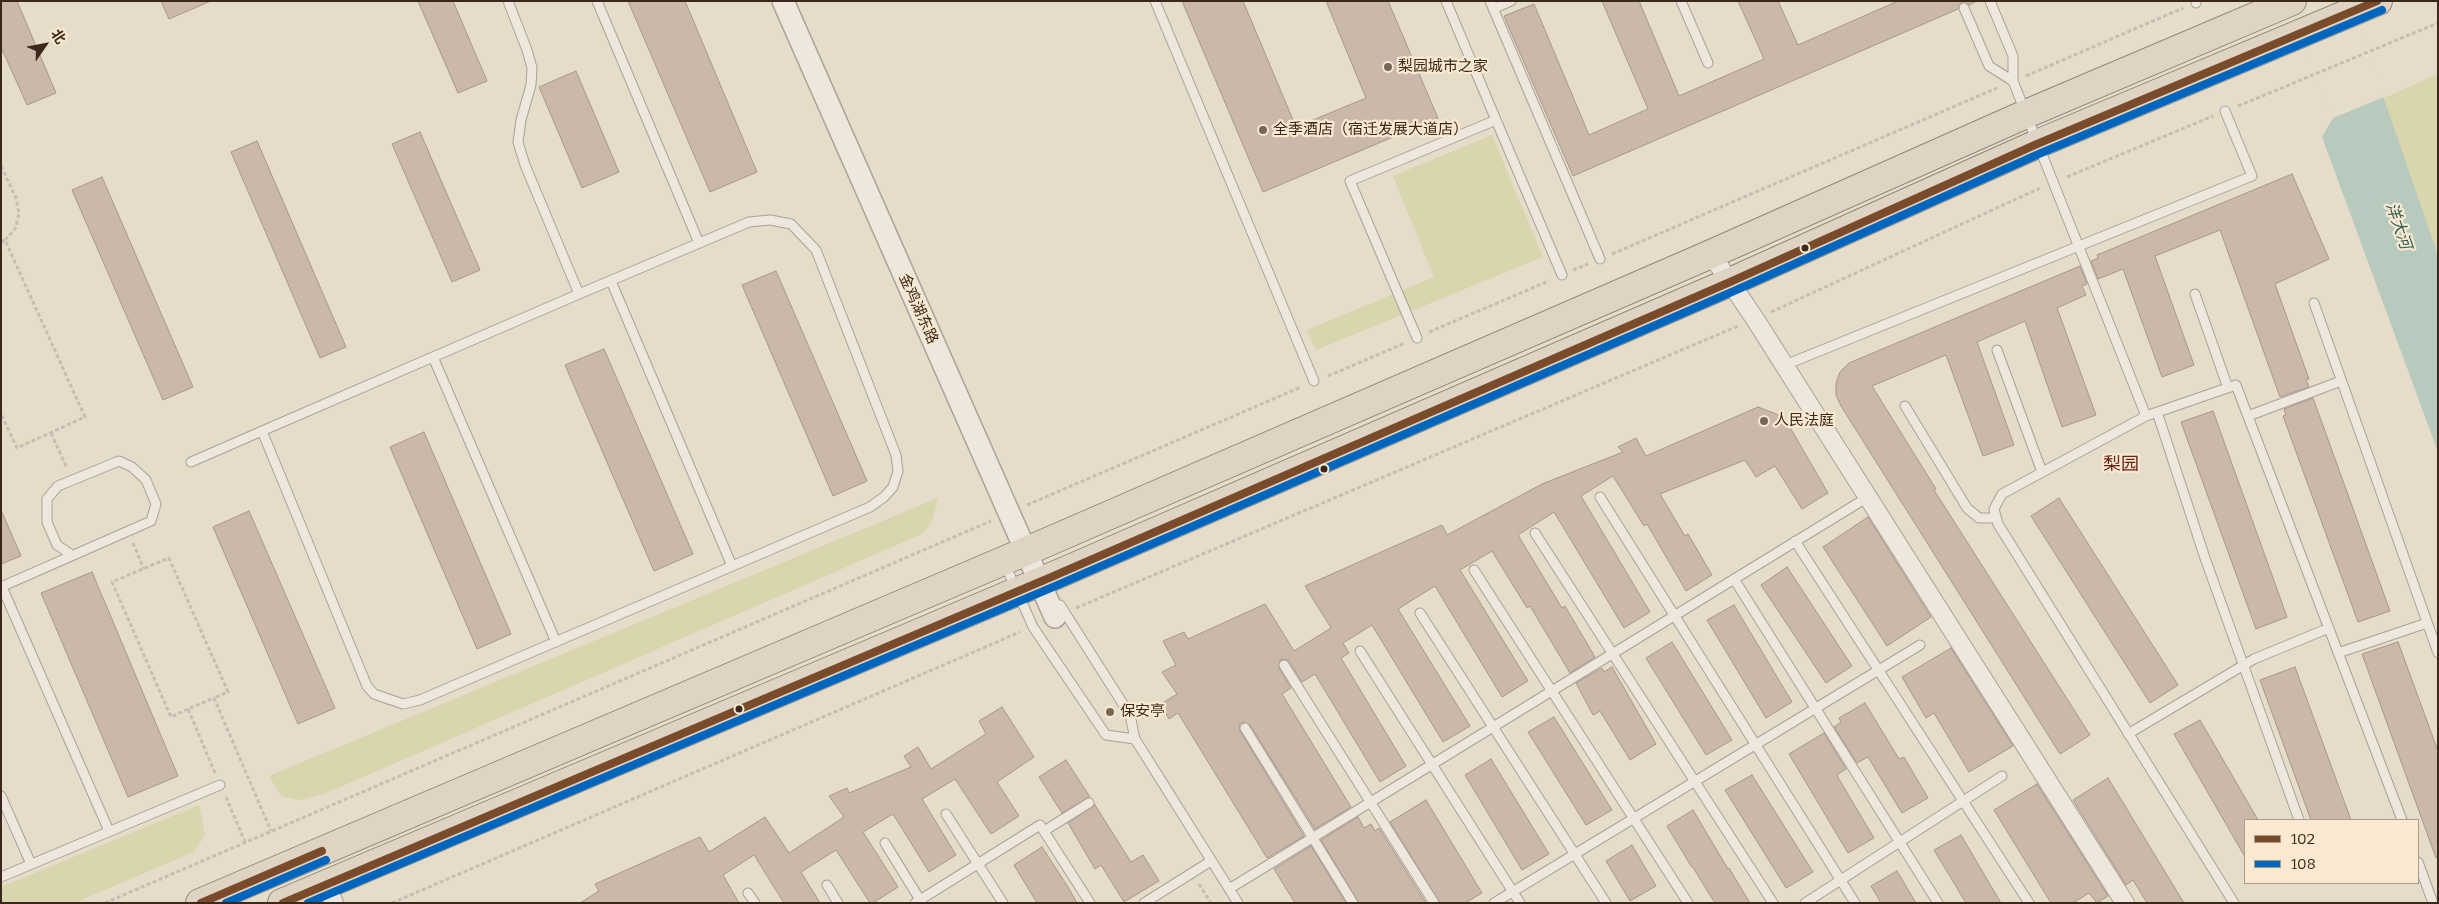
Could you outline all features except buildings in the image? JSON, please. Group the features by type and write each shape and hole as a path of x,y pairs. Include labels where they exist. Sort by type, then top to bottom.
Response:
{"highway":[{"path":"282,903 330,893 1711,254 2026,114 2292,1"},
{"path":"200,903 1032,567 1730,282 2037,144 2378,1"}],"street":[{"name":"金鸡湖东路","path":"783,1 1032,567 1059,615"},
{"path":"1711,254 1785,366 2120,899"}],"lane":[{"path":"508,1 532,68 531,85 521,120 518,142 524,165 579,294"},
{"path":"597,1 700,243"},
{"path":"1155,1 1314,382"},
{"path":"1446,1 1562,275"},
{"path":"1511,1 1491,5 1600,259"},
{"path":"1681,1 1708,63"},
{"path":"1990,1 2013,56 2013,81 2146,416"},
{"path":"1964,8 1989,66 2013,81"},
{"path":"1785,366 2252,176 2225,111"},
{"path":"1417,338 1350,181 1496,120"},
{"path":"191,462 262,431 579,294 749,222 770,220 791,224 816,250 896,455 898,471 893,487 884,497 870,507 420,700 403,704 374,694 367,686 262,431"},
{"path":"611,281 732,566"},
{"path":"2195,294 2228,388"},
{"path":"2314,303 2438,653"},
{"path":"1997,350 2042,472"},
{"path":"433,357 556,642"},
{"path":"2248,416 2341,381"},
{"path":"2234,903 1998,524 1994,509 2002,494 2146,416 2236,385 2402,819"},
{"path":"1905,406 1967,508 1979,518 1996,518"},
{"path":"2157,412 2299,819"},
{"path":"72,555 57,545 47,522 47,499 58,486 119,461 132,467 146,480 156,504 150,522 2,587 109,832"},
{"path":"1600,497 1856,903"},
{"path":"1229,888 1868,497"},
{"path":"1535,533 1773,903"},
{"path":"1795,541 2029,903"},
{"path":"1032,567 1032,627 1106,735 1135,739"},
{"path":"1474,570 1688,903"},
{"path":"1734,579 1938,903"},
{"path":"1420,613 1606,903"},
{"path":"1059,615 1130,715 1135,739 1238,903"},
{"path":"2338,653 2427,622"},
{"path":"2128,734 2244,665 2329,628"},
{"path":"1494,903 1920,645"},
{"path":"1360,651 1520,903"},
{"path":"1284,664 1434,903"},
{"path":"1245,728 1353,903"},
{"path":"1805,903 2002,776"},
{"path":"1,876 220,785"},
{"path":"1,796 31,864"},
{"path":"1044,831 1089,802"},
{"path":"946,814 1003,903"},
{"path":"885,843 919,902 1040,825 1090,903"},
{"path":"1144,903 1211,861"},
{"path":"2419,865 2433,903"},
{"path":"826,885 838,903"},
{"path":"748,892 755,903"}],"path":[{"path":"105,903 2196,2"},
{"path":"1059,615 1755,319 2053,182 2438,23"},
{"path":"1,166 16,198 19,214 15,229 3,241 85,417 17,448 1,414"},
{"path":"51,433 73,480"},
{"path":"127,532 144,569"},
{"path":"169,558 228,692 214,698 171,717 112,582 169,558"},
{"path":"392,903 1032,627"},
{"path":"214,698 271,831"},
{"path":"188,709 245,842"},
{"path":"1192,873 1211,903"}],"shaded area":[{"path":"2438,74 2438,255 2382,99"},
{"path":"1492,135 1543,257 1316,350 1307,330 1434,277 1393,176"},
{"path":"938,498 932,521 922,534 324,794 299,800 281,796 269,776"},
{"path":"199,805 205,835 194,852 74,903 1,903 1,887"}],"water":[{"name":"洋大河","path":"2350,1 2438,255 2438,452 2322,137 2333,118"}],"pier":[{"path":"2284,1 2349,1 2365,38 2384,97 2333,118"}],"transit line":[{"name":"102","path":"283,903 1049,578 1730,282 2037,144 2377,1"},
{"name":"108","path":"308,903 1053,587 1734,291 2041,153 2382,10"},
{"name":"102","path":"201,903 322,851"},
{"name":"108","path":"226,903 326,860"}],"place":[{"name":"梨园城市之家","path":"1388,67"},
{"name":"全季酒店（宿迁发展大道店）","path":"1263,130"},
{"name":"人民法庭","path":"1764,421"},
{"name":"保安亭","path":"1110,712"}],"district":[{"name":"梨园","path":"2121,465"}]}
